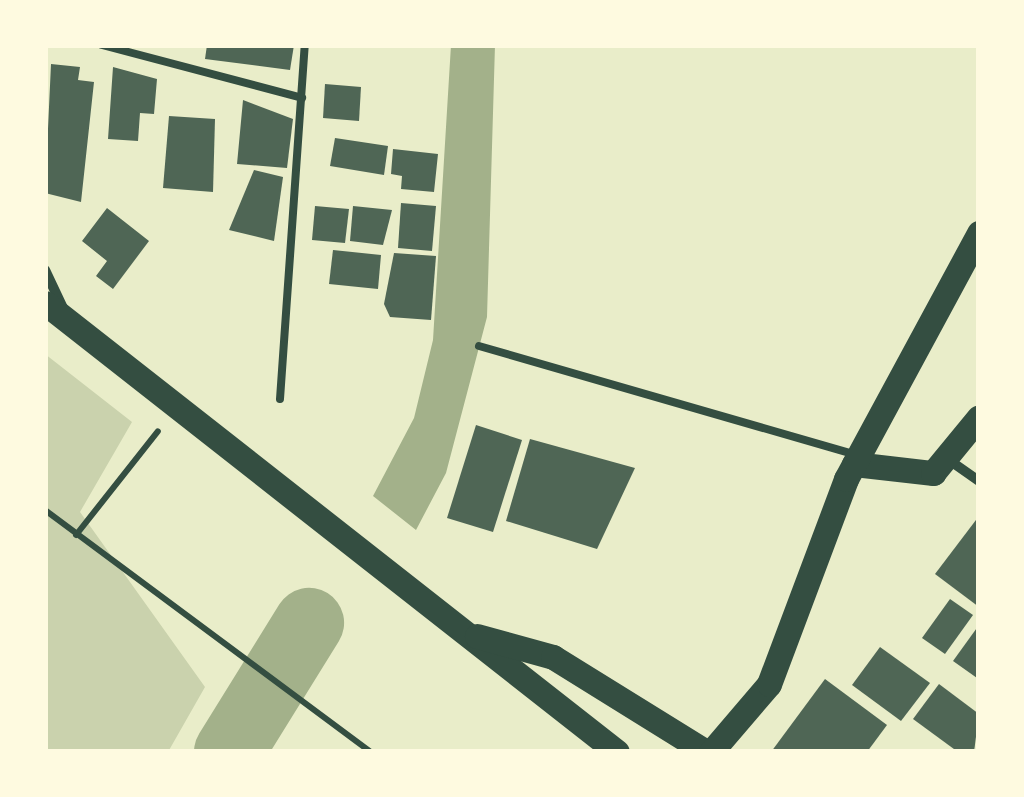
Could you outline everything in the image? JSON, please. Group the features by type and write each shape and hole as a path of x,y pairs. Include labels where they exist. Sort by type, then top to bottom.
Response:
{"main road":[{"path":"471,635 553,657 709,752 769,684 856,459 979,233"},
{"path":"45,302 617,752"},
{"path":"856,459 932,473 949,460 979,418"}],"street":[{"path":"45,270 67,319"},
{"path":"949,460 979,481"}],"lane":[{"path":"102,45 302,98"},
{"path":"280,399 306,45"},
{"path":"478,346 856,459"}],"path":[{"path":"76,535 177,406"},
{"path":"45,510 371,752"}],"shaded area":[{"path":"451,45 495,45 487,317 446,473 416,530 373,496 414,418 433,340"},
{"path":"45,354 132,422 80,512 205,687 168,752 45,752"}],"building":[{"path":"207,45 294,45 290,70 205,59"},
{"path":"51,64 80,67 78,80 94,82 81,202 45,193"},
{"path":"113,67 157,79 154,114 140,113 138,141 108,139"},
{"path":"325,84 361,87 359,121 323,118"},
{"path":"243,100 293,119 287,168 237,164"},
{"path":"169,116 215,119 213,192 163,188"},
{"path":"335,138 388,146 384,175 330,166"},
{"path":"393,149 438,154 434,192 401,189 402,176 391,174"},
{"path":"254,170 283,177 274,241 229,230"},
{"path":"401,203 436,206 432,251 398,248"},
{"path":"315,206 349,209 345,243 312,240"},
{"path":"353,206 392,210 383,245 350,241"},
{"path":"107,208 149,241 113,289 96,276 107,261 82,241"},
{"path":"333,250 381,255 378,289 329,284"},
{"path":"394,253 436,256 431,320 390,317 384,304"},
{"path":"476,425 522,440 493,532 447,518"},
{"path":"530,439 635,468 597,549 506,521"},
{"path":"979,516 979,607 935,574"},
{"path":"950,599 973,615 945,654 922,638"},
{"path":"979,625 979,676 977,678 953,661"},
{"path":"880,647 930,683 901,721 852,685"},
{"path":"825,679 887,725 867,752 771,752"},
{"path":"939,684 979,714 974,752 958,752 913,719"}],"waterway":[{"path":"229,752 309,623"}]}
